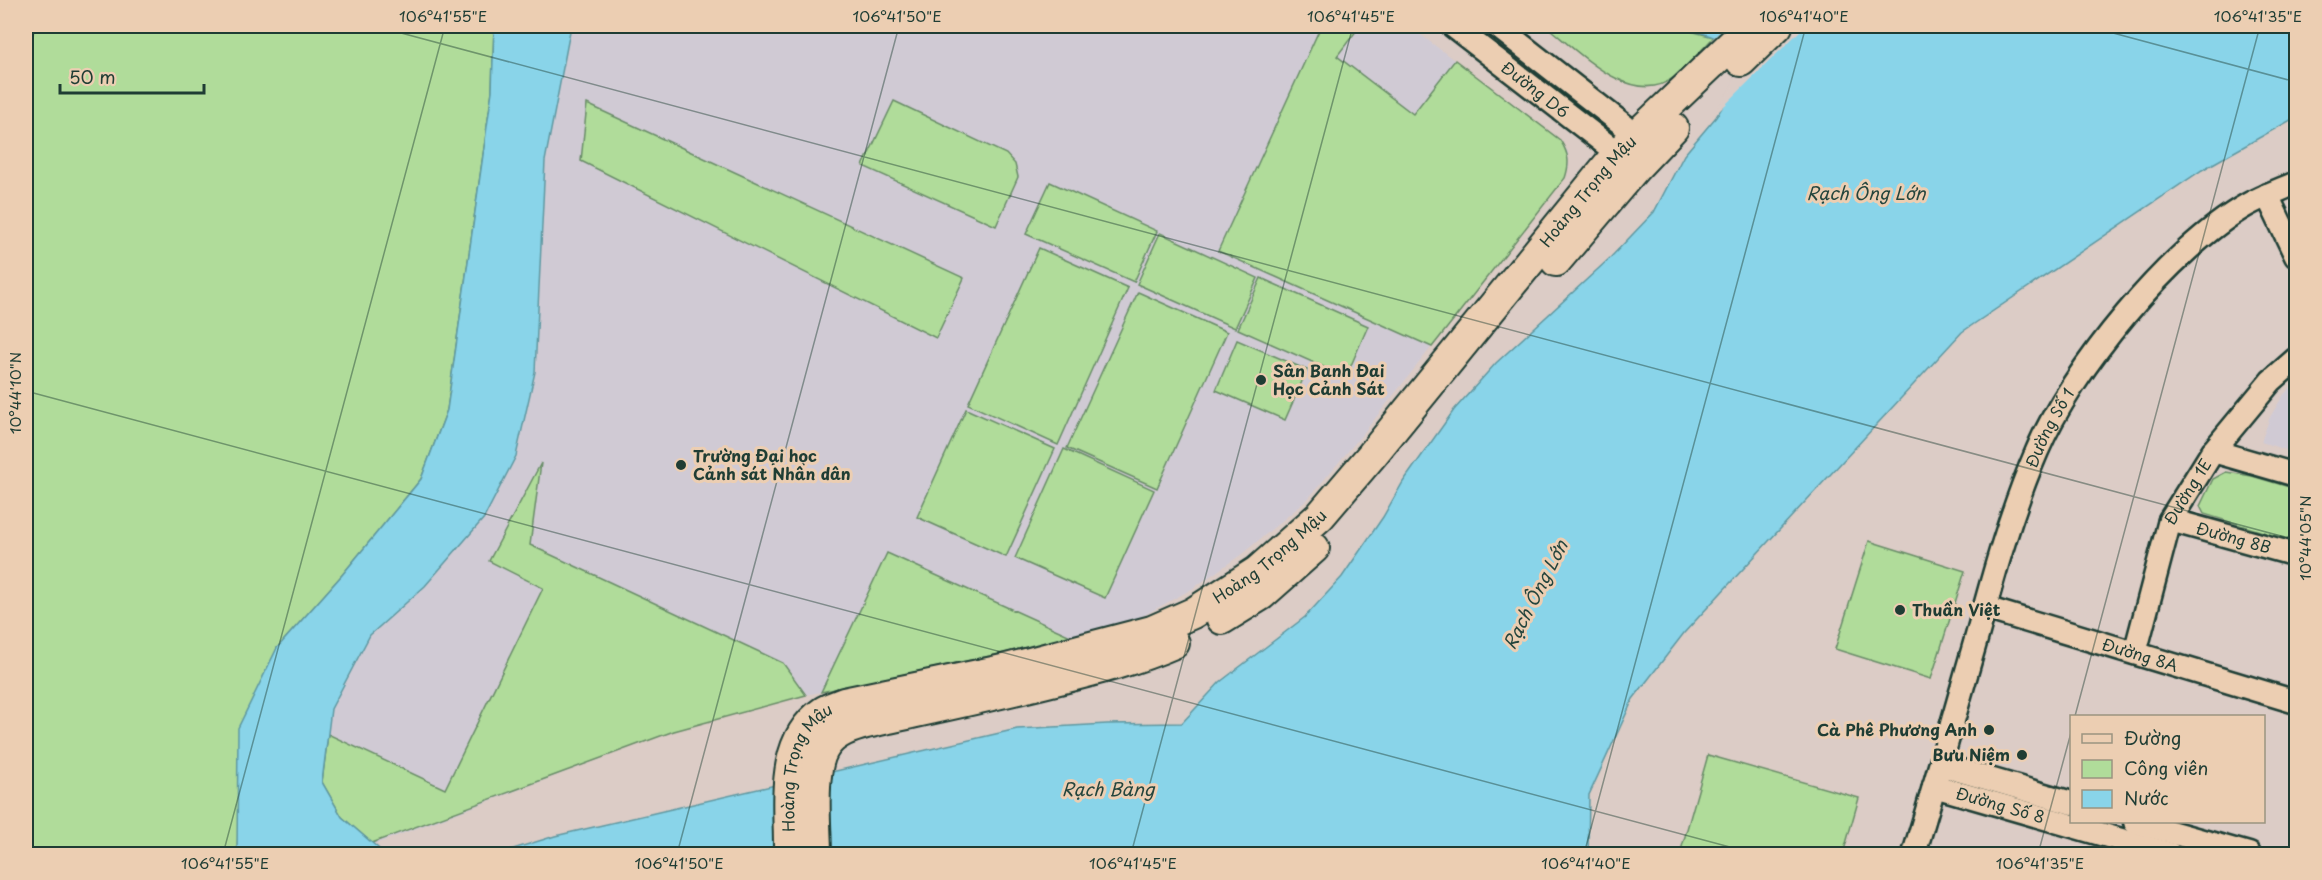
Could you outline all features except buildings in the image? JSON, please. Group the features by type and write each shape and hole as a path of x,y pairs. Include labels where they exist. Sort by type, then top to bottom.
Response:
{"main road":[{"path":"1697,91 1750,26"},
{"path":"1697,91 1777,26"},
{"name":"Hoàng Trọng Mậu","path":"816,855 815,771 825,745 844,730 1006,681 1152,631 1193,613 1229,591 1287,547 1320,516 1636,151 1697,91"},
{"name":"Hoàng Trọng Mậu","path":"789,855 790,772 795,747 807,727 823,712 844,703 1006,681"}],"street":[{"name":"Đường D6","path":"1453,26 1636,151"},
{"name":"Đường D6","path":"1497,26 1636,151"},
{"name":"Đường Số 1","path":"1914,855 2007,526 2037,448 2071,389 2103,344 2161,276 2197,240 2245,206 2296,183"},
{"path":"2267,195 2296,256"},
{"name":"Đường 1E","path":"2134,653 2169,520 2213,451 2271,381 2296,359"},
{"path":"2213,451 2296,475"},
{"name":"Đường 8B","path":"2169,520 2296,555"},
{"name":"Đường 8A","path":"1985,608 2296,702"},
{"name":"Đường Số 8","path":"1937,775 2070,803"},
{"name":"Đường Số 8","path":"1937,775 2070,821"},
{"name":"Đường Số 8","path":"2077,823 2170,855"},
{"path":"2138,823 2249,855"}],"shaded area":[{"name":"Trường Đại học Cảnh sát Nhân dân","path":"36,26 1409,26 1560,140 1568,152 1569,166 1565,178 1366,430 1307,500 1242,554 1192,589 1139,618 1075,638 806,695 674,731 349,854 26,854 26,50"},
{"path":"2296,382 2296,453 2261,442 2270,417 2284,394"}],"green space":[{"path":"36,26 494,26 492,91 447,410 421,479 342,575 277,648 238,833 237,854 26,854 26,50"},
{"path":"1321,26 1360,26 1337,56 1413,114 1455,60 1560,140 1567,154 1568,168 1565,178 1432,347 1218,251"},
{"path":"1546,26 1670,26 1714,37 1674,77 1658,85 1641,86 1624,82 1606,73"},
{"path":"894,101 1006,154 1015,164 1018,177 996,226 863,166"},
{"path":"587,104 964,278 936,338 581,161"},
{"path":"1050,182 1157,231 1134,282 1026,234"},
{"path":"1160,233 1258,278 1235,328 1137,284"},
{"path":"1039,248 1128,288 1058,445 968,404"},
{"path":"1261,278 1368,326 1346,377 1238,329"},
{"path":"1138,292 1227,332 1157,488 1067,448"},
{"name":"Sân Banh Đại Học Cảnh Sát","path":"1237,340 1307,370 1285,420 1216,390"},
{"path":"966,409 1055,449 1006,557 917,517"},
{"path":"1064,449 1154,490 1105,598 1015,558"},
{"path":"541,463 530,545 783,663 806,695 674,731 372,843 342,817 322,782 328,734 445,789 543,588 489,561"},
{"path":"2226,472 2252,476 2296,489 2296,542 2204,514 2200,506 2213,479"},
{"name":"Thuần Việt","path":"1869,541 1965,571 1931,679 1835,649"},
{"path":"887,553 1075,638 821,692"},
{"path":"1708,755 1859,798 1843,854 1680,854"}],"water":[{"path":"494,26 571,26 545,161 535,372 516,456 484,518 425,586 370,635 331,709 322,782 342,817 385,854 237,854 238,728 277,648 342,575 421,479 447,410 492,91"},
{"name":"Rạch Ông Lớn","path":"1670,26 2296,26 2296,117 2202,170 1962,332 1684,633 1633,699 1589,795 1588,854 497,854 555,836 1017,729 1182,723 1220,682 1305,617 1342,577 1383,517 1403,482 1454,410 1496,363 1610,258 1654,212 1684,155 1716,117 1735,87 1742,47 1702,33"}],"pier":[{"path":"1726,26 1805,26 1713,117 1732,86 1742,58 1740,50 1711,40"}],"place":[{"name":"Sân Banh Đại Học Cảnh Sát","path":"1261,380"},
{"name":"Trường Đại học Cảnh sát Nhân dân","path":"681,465"},
{"name":"Thuần Việt","path":"1900,610"},
{"name":"Cà Phê Phương Anh","path":"1989,730"},
{"name":"Bưu Niệm","path":"2022,755"}],"water label":[{"name":"Rạch Bàng","path":"1108,790"}]}
